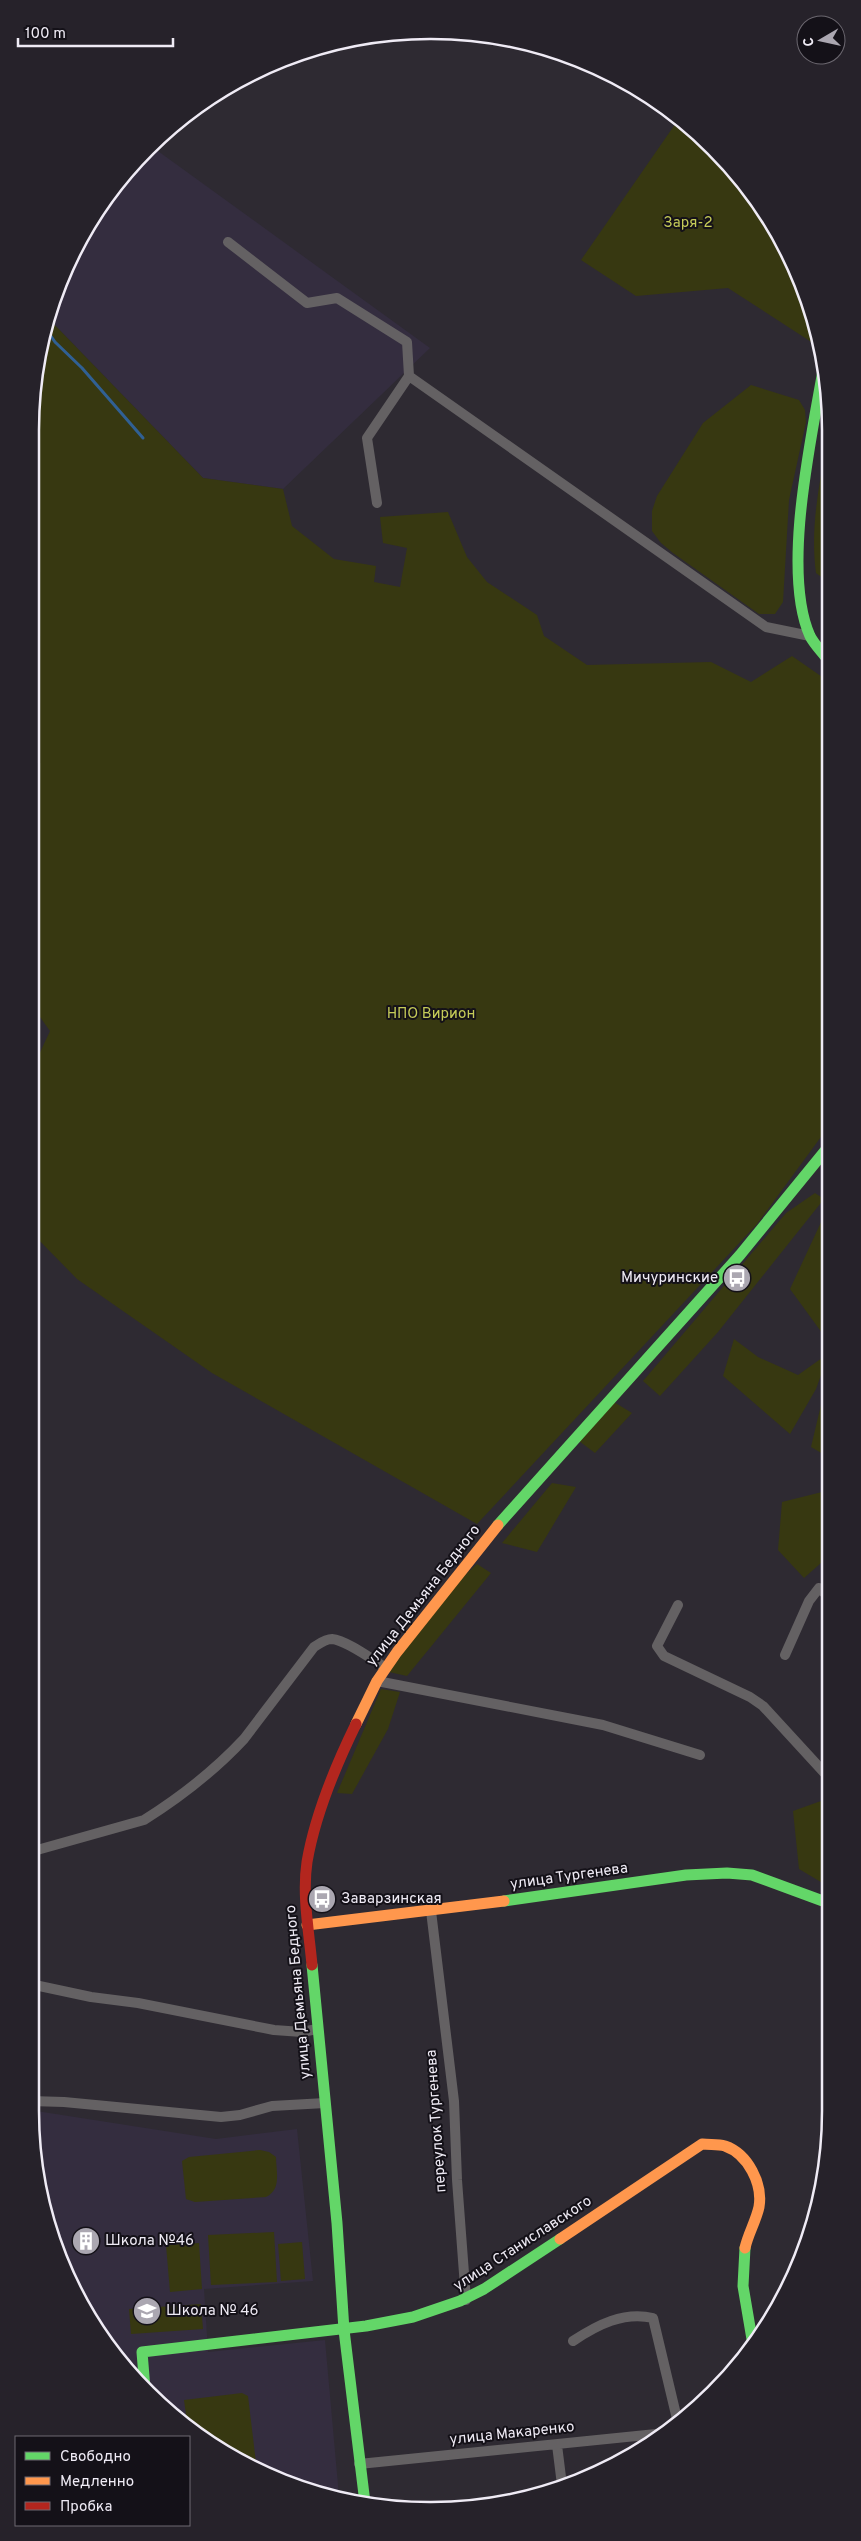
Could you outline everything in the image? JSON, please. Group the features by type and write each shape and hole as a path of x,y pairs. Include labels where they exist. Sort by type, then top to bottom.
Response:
{"street":[{"path":"228,242 308,303 337,298 407,342 409,376 367,438 377,503"},
{"path":"409,376 766,627 810,636"},
{"path":"820,390 802,497 798,588 810,636 822,652"},
{"name":"улица Демьяна Бедного","path":"363,2496 344,2330 325,2103 307,1925 307,1863 317,1820 347,1742 377,1681 386,1668 461,1570 528,1490 746,1249 822,1155"},
{"path":"785,1655 809,1601 819,1588 822,1591"},
{"path":"678,1605 657,1646 664,1656 750,1697 763,1706 822,1769"},
{"path":"39,1849 144,1820 159,1811 244,1739 314,1647 320,1642 331,1639 341,1642 386,1668"},
{"path":"377,1681 603,1725 700,1755"},
{"name":"улица Тургенева","path":"307,1925 431,1911 686,1876 727,1873 752,1875 822,1901"},
{"name":"переулок Тургенева","path":"431,1911 454,2101 457,2180 466,2300"},
{"path":"39,1986 274,2030 302,2032 317,2029"},
{"path":"39,2101 222,2117 240,2115 272,2106 325,2103"},
{"name":"улица Станиславского","path":"144,2378 142,2352 291,2334 344,2330 419,2317 451,2307 466,2300 702,2144 726,2147 742,2158 751,2170 758,2191 760,2205 744,2250 743,2279 751,2334"},
{"path":"573,2340 592,2328 621,2317 643,2315 653,2318 676,2415"},
{"name":"улица Макаренко","path":"359,2464 646,2437"},
{"path":"558,2444 561,2479"}],"shaded area":[{"path":"156,150 430,348 283,489 203,478 54,324 79,257 91,235 120,192"},
{"name":"Школа № 46","path":"39,2111 216,2139 297,2129 313,2281 204,2289 208,2352 325,2340 339,2491 305,2481 257,2462 213,2436 153,2388 120,2349 91,2306 79,2284 60,2236 46,2187 42,2162"}],"green space":[{"name":"Заря-2","path":"675,125 708,153 725,172 770,235 792,281 812,343 728,288 636,296 581,260"},
{"name":"НПО Вирион","path":"54,324 203,478 283,489 292,526 334,559 376,566 374,582 400,587 407,548 383,543 380,517 448,512 467,557 487,582 537,615 544,636 587,665 711,662 751,682 792,656 822,677 822,1136 757,1224 477,1524 212,1373 77,1279 39,1240 39,1055 50,1031 39,1016 39,430 42,379"},
{"path":"751,385 799,400 805,410 806,422 789,500 783,602 775,614 759,614 673,553 661,543 652,531 652,511 657,496 703,423"},
{"path":"822,472 822,578 816,573 814,556"},
{"path":"815,1193 822,1198 822,1202 718,1332 660,1396 643,1381 786,1213"},
{"path":"822,1220 822,1333 790,1289"},
{"path":"734,1339 758,1357 798,1375 822,1358 822,1372 816,1389 790,1434 723,1376"},
{"path":"614,1402 632,1413 595,1453 579,1441"},
{"path":"822,1402 822,1453 811,1447"},
{"path":"552,1483 576,1487 537,1552 502,1543"},
{"path":"822,1492 822,1562 804,1578 778,1550 782,1502"},
{"path":"477,1564 491,1573 407,1676 389,1672 452,1587"},
{"path":"381,1689 400,1692 388,1729 352,1794 337,1793"},
{"path":"822,1802 822,1883 799,1869 793,1811"},
{"path":"260,2150 269,2152 276,2157 277,2180 271,2194 266,2197 195,2202 186,2199 182,2161 189,2157"},
{"path":"274,2232 277,2282 211,2285 208,2235"},
{"path":"302,2242 305,2279 281,2281 278,2244"},
{"path":"199,2243 202,2289 170,2292 166,2245"},
{"path":"201,2304 203,2329 131,2334 129,2309"},
{"path":"242,2393 248,2396 256,2461 213,2436 186,2416 184,2400"}],"waterway":[{"path":"50,335 82,368 143,438"}],"traffic: fast":[{"path":"820,389 802,502 798,576 802,609 810,636 822,652"},
{"path":"498,1525 740,1255 822,1155"},
{"path":"504,1901 686,1875 727,1873 752,1875 822,1901"},
{"path":"312,1965 337,2223 344,2330 364,2497"},
{"path":"144,2378 142,2352 366,2326 413,2317 460,2301 484,2289 560,2239"},
{"path":"745,2248 743,2286 751,2335"}],"traffic: slow":[{"path":"356,1724 377,1681 397,1652 498,1525"},
{"path":"307,1925 504,1901"},
{"path":"560,2239 702,2144 722,2145 733,2150 747,2163 756,2180 759,2189 759,2207 745,2248"}],"traffic: jam":[{"path":"312,1965 305,1887 307,1862 315,1827 327,1792 356,1724"}],"place":[{"name":"Мичуринские","path":"737,1278"},
{"name":"Заварзинская","path":"322,1899"},
{"name":"Школа №46","path":"86,2241"},
{"name":"Школа № 46","path":"147,2311"}]}
